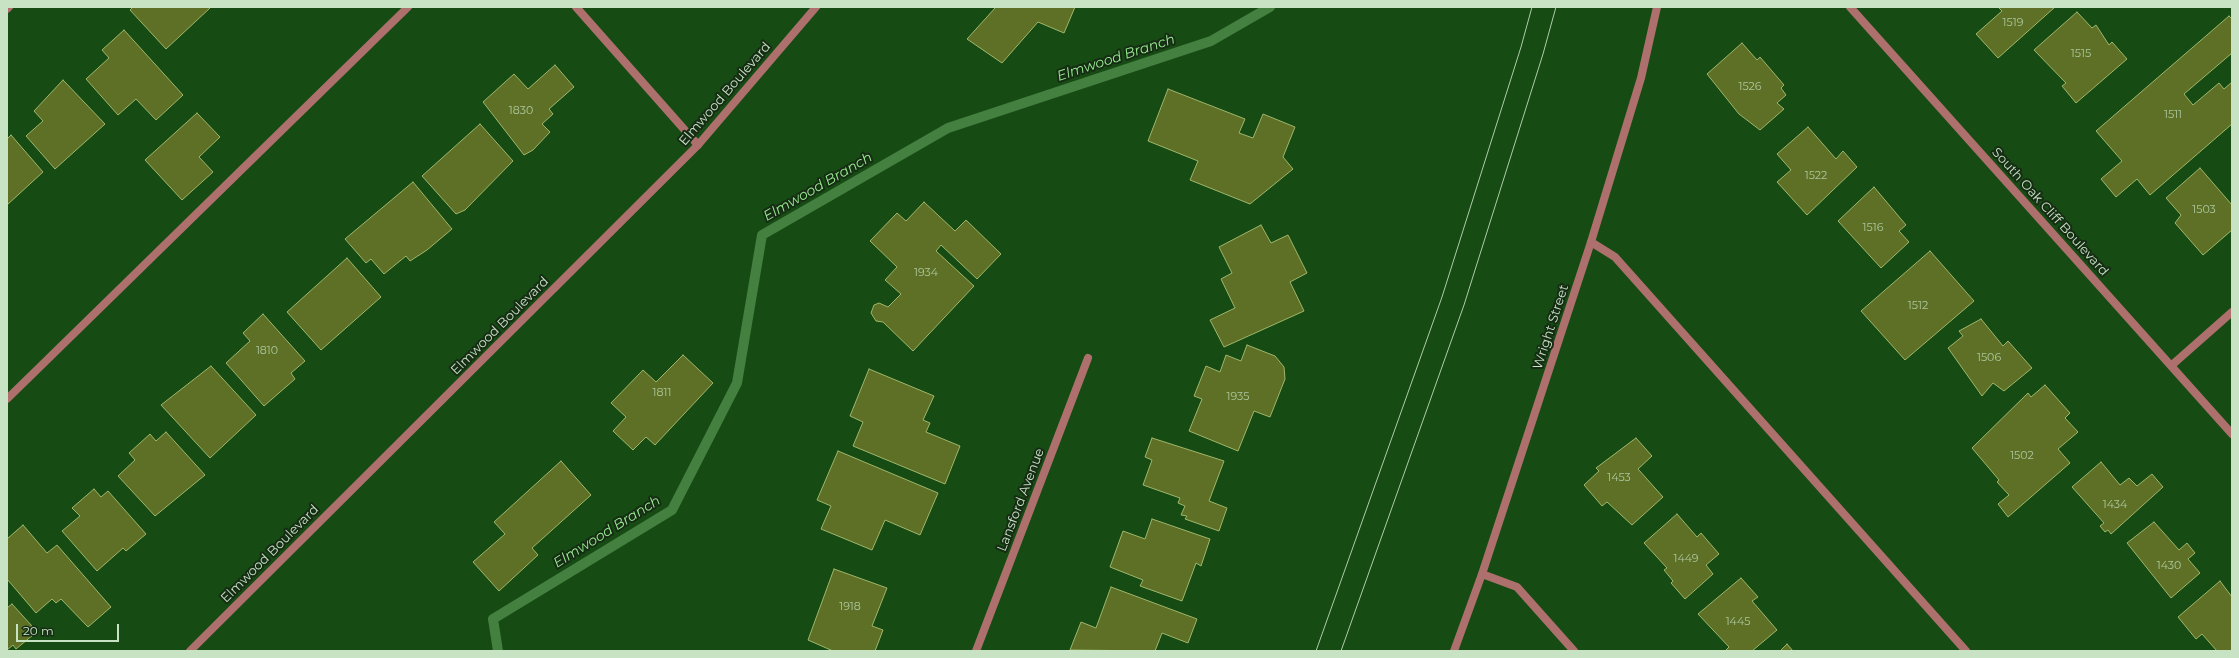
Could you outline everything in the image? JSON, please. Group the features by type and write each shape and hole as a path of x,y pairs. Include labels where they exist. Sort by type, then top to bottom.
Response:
{"street":[{"path":"7,399 408,7"},
{"path":"576,7 698,145"},
{"name":"Elmwood Boulevard","path":"190,651 698,145 816,7"},
{"name":"Wright Street","path":"1454,651 1482,574 1592,242 1640,78 1657,7"},
{"name":"South Oak Cliff Boulevard","path":"1850,7 2172,365 2232,434"},
{"path":"1592,242 1615,257 1966,651"},
{"path":"2172,365 2232,312"},
{"name":"Lansford Avenue","path":"976,651 1088,358"},
{"path":"1482,574 1517,587 1574,651"}],"building":[{"path":"133,7 210,8 166,49 130,10"},
{"path":"996,7 1075,7 1064,33 1038,22 1002,63 967,39"},
{"path":"1998,7 2055,7 1998,58 1976,34 2002,11"},
{"path":"2077,12 2092,28 2096,25 2109,45 2112,42 2127,59 2076,103 2062,86 2066,83 2034,50"},
{"path":"2229,16 2232,19 2232,53 2184,94 2193,105 2219,83 2224,89 2232,82 2232,124 2150,195 2137,179 2116,197 2101,179 2122,161 2096,131"},
{"path":"124,30 183,95 156,120 136,99 118,115 86,79 109,58 102,50"},
{"path":"1742,43 1757,60 1760,57 1784,85 1781,88 1786,95 1777,103 1784,109 1760,130 1739,114 1707,74"},
{"path":"555,65 574,87 549,109 553,114 542,124 550,132 533,150 524,155 483,102 514,74 528,89"},
{"path":"63,80 105,124 55,169 26,136 43,121 34,111"},
{"path":"1168,89 1245,119 1239,133 1253,138 1263,114 1295,127 1283,157 1293,169 1250,204 1190,180 1198,161 1148,141"},
{"path":"197,113 220,137 199,157 213,172 182,200 145,160"},
{"path":"480,124 513,161 465,210 456,214 422,176"},
{"path":"1808,127 1836,159 1843,151 1857,167 1807,215 1777,182 1791,170 1777,154"},
{"path":"11,135 43,172 7,205 7,139"},
{"path":"2200,168 2232,205 2232,230 2203,255 2175,223 2181,215 2166,198"},
{"path":"413,182 452,229 427,250 410,261 406,256 384,274 371,259 366,263 345,239"},
{"path":"1874,187 1906,225 1899,231 1909,242 1881,268 1838,221"},
{"path":"924,202 955,231 966,220 1001,254 977,279 941,245 936,251 974,286 913,351 883,322 876,321 871,313 874,305 879,303 888,307 901,294 885,280 897,267 870,241 897,213 906,221"},
{"path":"1261,225 1271,243 1288,235 1307,273 1290,282 1304,311 1224,347 1210,320 1235,308 1221,279 1232,273 1219,247"},
{"path":"1930,251 1974,301 1905,360 1861,311"},
{"path":"347,258 381,297 321,350 287,312"},
{"path":"263,314 305,361 291,373 295,379 264,406 226,363 250,341 243,333"},
{"path":"1981,319 2003,346 2008,341 2032,368 2004,391 1993,383 1982,396 1948,348 1963,336 1959,331"},
{"path":"1247,345 1275,356 1284,367 1285,379 1270,417 1254,411 1238,451 1189,431 1202,399 1194,396 1206,366 1220,372 1226,355 1241,361"},
{"path":"683,355 713,383 655,445 646,437 633,450 613,431 626,417 611,403 643,370 656,382"},
{"path":"211,366 256,415 210,458 161,405"},
{"path":"869,369 934,396 923,420 930,423 926,432 960,446 945,484 853,446 863,422 850,416"},
{"path":"2045,385 2070,413 2065,418 2078,432 2058,449 2070,463 2008,517 1998,504 2009,495 1997,482 1999,480 1972,448 2028,393 2031,397"},
{"path":"166,432 205,475 155,516 118,476 135,460 129,453 150,434 156,441"},
{"path":"1152,438 1224,461 1209,501 1227,508 1219,531 1185,519 1187,516 1181,515 1185,506 1178,503 1180,498 1143,485 1152,460 1145,457"},
{"path":"1636,438 1652,456 1638,469 1663,497 1632,525 1607,502 1602,506 1584,485 1599,471 1596,468"},
{"path":"838,451 938,493 920,535 885,520 872,550 821,529 831,506 817,500"},
{"path":"561,461 591,495 532,548 538,555 499,591 473,562 505,534 494,522"},
{"path":"2101,462 2120,485 2129,478 2137,486 2152,474 2163,487 2111,534 2108,530 2105,532 2100,526 2104,523 2072,487"},
{"path":"94,489 101,497 108,491 146,534 126,551 123,548 97,571 62,531 80,516 72,508"},
{"path":"1677,514 1697,537 1701,533 1719,554 1706,565 1713,574 1685,599 1671,583 1673,581 1664,570 1667,568 1644,543"},
{"path":"1152,519 1210,539 1201,566 1196,563 1182,601 1140,586 1143,580 1110,567 1123,531 1145,539"},
{"path":"2154,522 2179,550 2187,543 2195,553 2188,559 2200,573 2171,598 2127,543"},
{"path":"23,525 47,553 57,545 111,607 88,627 61,599 56,603 52,599 36,613 7,579 7,539"},
{"path":"834,569 887,588 872,626 883,630 875,651 833,651 808,640"},
{"path":"1741,578 1758,597 1752,601 1777,630 1752,651 1725,651 1729,647 1698,614"},
{"path":"2220,581 2232,597 2232,651 2217,651 2202,634 2196,639 2178,617"},
{"path":"1111,587 1197,619 1188,643 1162,633 1155,651 1070,650 1081,622 1096,628"},
{"path":"12,604 32,626 28,629 33,635 16,649 13,645 7,650 7,608"},
{"path":"1787,644 1793,651 1780,651"}],"waterway":[{"name":"Elmwood Branch","path":"498,651 493,619 672,510 737,383 762,235 948,128 1211,41 1270,7"}],"tram line":[{"path":"1316,651 1442,297 1521,47 1532,7"},
{"path":"1341,651 1464,305 1543,54 1556,7"}]}
